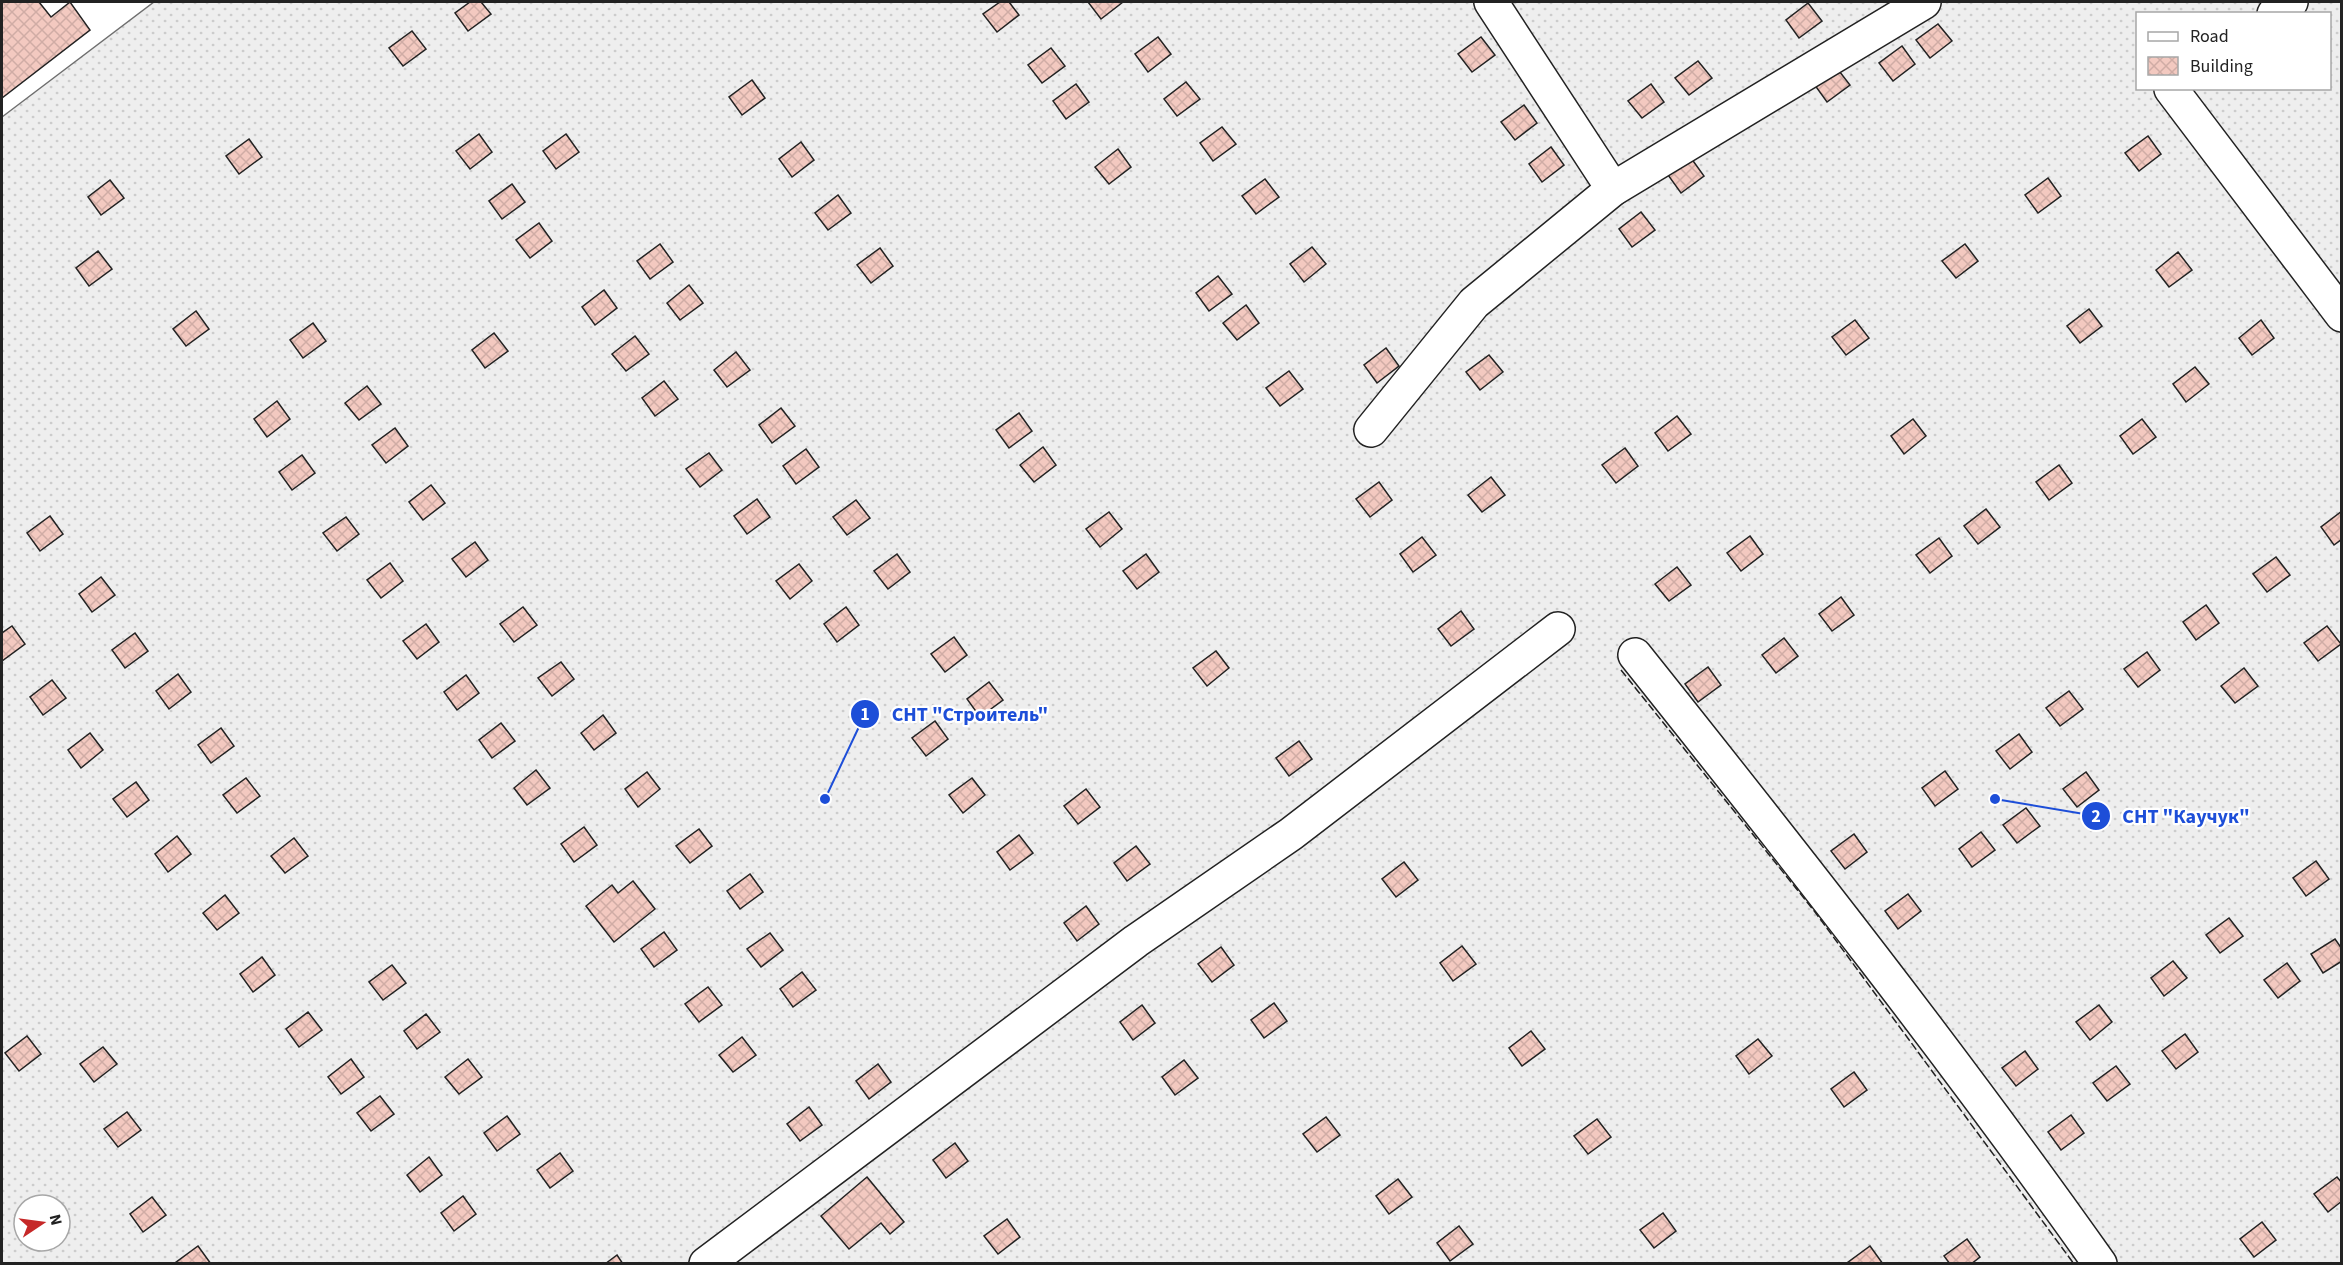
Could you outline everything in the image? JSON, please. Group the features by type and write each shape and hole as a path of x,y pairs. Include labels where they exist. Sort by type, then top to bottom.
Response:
{"street":[{"path":"1491,2 1612,189"},
{"path":"1371,430 1474,303 1612,189 1924,2"},
{"path":"2277,12 2291,2"},
{"path":"2172,90 2342,315"},
{"path":"706,1263 1136,941 1292,834 1558,629"},
{"path":"1635,654 1835,905 2002,1126 2100,1263"}],"shaded area":[{"path":"154,2 2341,2 2341,1263 2,1264 2,117"}],"building":[{"path":"2,2 39,2 51,17 70,2 90,30 2,98"},
{"path":"470,2 481,2 491,14 468,31 455,13"},
{"path":"1000,2 1009,2 1019,15 997,32 983,14"},
{"path":"1088,2 1123,2 1101,19"},
{"path":"1808,3 1822,21 1799,38 1786,20"},
{"path":"1938,24 1952,41 1930,58 1916,40"},
{"path":"412,31 426,49 403,66 389,48"},
{"path":"1158,37 1171,54 1148,72 1135,54"},
{"path":"1481,37 1495,55 1472,72 1458,54"},
{"path":"1902,46 1915,64 1893,81 1879,63"},
{"path":"1051,48 1065,66 1042,83 1028,65"},
{"path":"1698,61 1712,78 1689,95 1675,78"},
{"path":"1836,67 1850,85 1827,102 1814,84"},
{"path":"752,80 765,98 742,115 729,97"},
{"path":"1186,82 1200,99 1177,116 1164,99"},
{"path":"1076,84 1089,102 1066,119 1053,101"},
{"path":"1651,84 1664,102 1642,118 1628,101"},
{"path":"1524,105 1537,123 1515,140 1501,122"},
{"path":"1222,127 1236,144 1213,161 1200,143"},
{"path":"479,134 492,152 470,169 456,151"},
{"path":"566,134 579,152 556,169 543,151"},
{"path":"2148,136 2161,154 2139,171 2125,153"},
{"path":"249,139 262,157 239,174 226,156"},
{"path":"801,142 814,160 792,177 779,159"},
{"path":"1551,147 1564,165 1542,182 1529,164"},
{"path":"1118,149 1131,167 1109,184 1095,167"},
{"path":"1691,158 1704,176 1681,193 1668,175"},
{"path":"2048,178 2061,196 2038,213 2025,195"},
{"path":"1265,179 1279,197 1256,214 1242,196"},
{"path":"110,180 124,198 101,215 88,197"},
{"path":"512,184 525,202 502,219 489,201"},
{"path":"838,195 851,213 828,230 815,213"},
{"path":"1641,212 1655,230 1632,247 1619,229"},
{"path":"539,223 552,241 530,258 516,240"},
{"path":"660,244 673,262 650,279 637,261"},
{"path":"1965,244 1978,261 1956,278 1942,261"},
{"path":"1312,247 1326,264 1304,282 1290,264"},
{"path":"880,248 893,266 871,283 857,265"},
{"path":"98,251 112,269 89,286 76,268"},
{"path":"2178,252 2192,270 2169,287 2156,270"},
{"path":"1218,276 1232,294 1209,311 1196,293"},
{"path":"689,285 703,303 680,320 667,303"},
{"path":"604,290 617,308 595,325 582,307"},
{"path":"1246,305 1259,323 1237,340 1223,323"},
{"path":"2089,309 2102,326 2080,343 2067,326"},
{"path":"196,311 209,329 186,346 173,329"},
{"path":"1855,320 1869,338 1846,355 1832,337"},
{"path":"2261,320 2274,338 2252,355 2239,338"},
{"path":"313,323 326,341 303,358 290,340"},
{"path":"494,333 508,351 485,368 472,350"},
{"path":"635,336 649,354 626,371 612,354"},
{"path":"1386,348 1399,366 1377,383 1364,365"},
{"path":"736,352 750,370 727,387 714,370"},
{"path":"1489,355 1503,372 1480,390 1466,372"},
{"path":"2195,367 2209,384 2186,402 2173,384"},
{"path":"1289,371 1303,389 1280,406 1266,388"},
{"path":"664,381 678,399 655,416 642,398"},
{"path":"367,386 381,404 359,420 345,403"},
{"path":"277,401 290,419 267,437 254,419"},
{"path":"781,408 795,426 772,443 759,425"},
{"path":"1019,413 1032,431 1009,448 996,430"},
{"path":"1677,416 1691,434 1668,451 1655,433"},
{"path":"1913,419 1926,436 1904,454 1891,436"},
{"path":"2142,419 2156,437 2133,454 2120,436"},
{"path":"395,428 408,446 386,463 372,445"},
{"path":"1043,447 1056,465 1034,482 1020,465"},
{"path":"1625,448 1638,466 1616,483 1602,465"},
{"path":"806,449 819,467 796,484 783,466"},
{"path":"709,453 722,470 700,487 686,469"},
{"path":"302,455 315,473 292,490 279,472"},
{"path":"2059,465 2072,483 2049,500 2036,482"},
{"path":"1491,477 1505,495 1482,512 1468,495"},
{"path":"1379,482 1392,500 1370,517 1356,499"},
{"path":"431,485 445,503 423,520 409,502"},
{"path":"757,499 770,517 747,534 734,516"},
{"path":"856,500 870,518 847,535 833,517"},
{"path":"1986,509 2000,527 1978,544 1964,526"},
{"path":"2342,511 2342,539 2334,545 2321,527"},
{"path":"1109,512 1122,529 1100,547 1086,529"},
{"path":"50,516 63,534 40,551 27,533"},
{"path":"346,517 359,534 337,551 323,533"},
{"path":"1750,536 1763,554 1741,571 1727,553"},
{"path":"1422,537 1436,555 1413,572 1400,554"},
{"path":"1939,538 1952,556 1930,573 1916,555"},
{"path":"475,542 488,560 466,577 452,559"},
{"path":"897,554 910,572 888,589 874,571"},
{"path":"1146,554 1159,572 1137,589 1123,571"},
{"path":"2276,557 2290,575 2267,592 2253,574"},
{"path":"390,563 403,581 381,598 367,580"},
{"path":"799,564 812,581 790,599 776,581"},
{"path":"1677,567 1691,585 1669,601 1655,584"},
{"path":"101,577 115,595 92,612 79,594"},
{"path":"1841,597 1854,615 1832,631 1819,614"},
{"path":"2206,605 2219,623 2196,640 2183,622"},
{"path":"523,607 537,625 514,642 500,624"},
{"path":"846,607 859,625 837,642 824,624"},
{"path":"1461,611 1474,629 1451,646 1438,629"},
{"path":"426,624 439,642 417,659 403,641"},
{"path":"12,626 25,644 2,661 2,633"},
{"path":"2327,626 2341,644 2318,661 2304,643"},
{"path":"135,633 148,651 125,668 112,650"},
{"path":"954,637 967,655 945,672 931,654"},
{"path":"1784,638 1798,656 1776,673 1762,655"},
{"path":"1216,651 1229,668 1207,686 1193,668"},
{"path":"2147,652 2160,670 2138,687 2124,669"},
{"path":"561,662 574,679 552,696 538,678"},
{"path":"1708,667 1721,685 1698,702 1685,684"},
{"path":"2244,668 2258,686 2235,703 2221,686"},
{"path":"178,674 191,692 169,709 156,691"},
{"path":"466,675 479,693 457,710 444,692"},
{"path":"52,680 66,698 43,715 30,697"},
{"path":"989,682 1003,700 980,717 967,699"},
{"path":"2069,691 2083,709 2060,726 2046,708"},
{"path":"603,715 616,733 594,750 581,733"},
{"path":"935,721 948,739 926,756 912,738"},
{"path":"501,723 515,741 492,758 479,740"},
{"path":"221,728 234,746 211,763 198,745"},
{"path":"90,733 103,750 81,768 68,750"},
{"path":"2019,734 2032,752 2010,769 1996,751"},
{"path":"1299,741 1312,759 1289,776 1276,758"},
{"path":"536,770 550,788 527,805 514,788"},
{"path":"1945,771 1958,789 1935,806 1922,788"},
{"path":"647,772 660,789 638,807 625,789"},
{"path":"2086,772 2099,790 2077,807 2063,789"},
{"path":"246,778 260,796 237,813 223,795"},
{"path":"972,778 985,795 963,813 949,795"},
{"path":"136,782 149,800 127,817 113,799"},
{"path":"1086,789 1100,807 1078,824 1064,806"},
{"path":"2026,808 2040,826 2017,843 2003,825"},
{"path":"584,827 597,845 574,862 561,844"},
{"path":"699,829 712,846 690,863 676,846"},
{"path":"1981,832 1995,850 1972,867 1959,849"},
{"path":"1854,834 1867,852 1845,869 1831,851"},
{"path":"1019,835 1033,853 1010,870 997,852"},
{"path":"177,836 191,854 168,872 155,854"},
{"path":"294,838 308,856 285,873 271,856"},
{"path":"1136,846 1150,864 1127,881 1114,863"},
{"path":"2316,861 2329,879 2306,896 2293,878"},
{"path":"1404,862 1418,880 1396,897 1382,879"},
{"path":"750,874 763,892 740,909 727,891"},
{"path":"633,881 655,909 614,942 586,906 612,885 618,893"},
{"path":"1908,894 1921,911 1898,929 1885,911"},
{"path":"225,895 239,913 217,930 203,913"},
{"path":"1086,906 1099,924 1077,941 1064,923"},
{"path":"2229,918 2243,936 2220,953 2206,935"},
{"path":"664,932 677,950 654,967 641,949"},
{"path":"770,933 783,950 761,967 747,949"},
{"path":"2335,939 2342,949 2342,961 2323,973 2311,954"},
{"path":"1462,946 1476,964 1453,981 1440,963"},
{"path":"1221,947 1234,965 1212,982 1198,964"},
{"path":"262,957 275,975 253,992 240,974"},
{"path":"2173,961 2187,978 2164,996 2151,978"},
{"path":"2287,963 2300,981 2278,998 2264,980"},
{"path":"392,965 406,983 383,1000 369,982"},
{"path":"802,972 816,990 793,1007 780,989"},
{"path":"708,987 722,1005 699,1022 685,1004"},
{"path":"1274,1003 1287,1021 1264,1038 1251,1020"},
{"path":"1142,1005 1155,1023 1133,1040 1120,1022"},
{"path":"2099,1005 2112,1022 2090,1040 2076,1022"},
{"path":"308,1012 322,1030 299,1047 286,1029"},
{"path":"426,1014 440,1032 417,1049 404,1031"},
{"path":"1531,1031 1545,1049 1522,1066 1509,1048"},
{"path":"2185,1034 2198,1052 2176,1069 2162,1051"},
{"path":"27,1036 41,1054 19,1071 5,1053"},
{"path":"742,1037 756,1055 733,1072 719,1055"},
{"path":"1758,1039 1772,1056 1749,1074 1736,1056"},
{"path":"103,1047 117,1064 94,1082 80,1064"},
{"path":"2025,1051 2038,1069 2016,1086 2002,1068"},
{"path":"351,1059 364,1077 341,1094 328,1077"},
{"path":"468,1059 482,1077 459,1094 445,1077"},
{"path":"1184,1060 1198,1078 1175,1095 1162,1077"},
{"path":"878,1064 891,1082 869,1099 856,1081"},
{"path":"2116,1066 2130,1084 2107,1101 2093,1083"},
{"path":"1854,1072 1867,1090 1844,1107 1831,1089"},
{"path":"380,1096 394,1114 371,1131 357,1113"},
{"path":"809,1107 822,1125 800,1141 787,1124"},
{"path":"127,1112 141,1130 118,1147 104,1129"},
{"path":"2071,1115 2084,1133 2061,1150 2048,1132"},
{"path":"507,1116 520,1134 497,1151 484,1133"},
{"path":"1326,1117 1340,1135 1317,1152 1303,1134"},
{"path":"1597,1119 1611,1137 1588,1154 1574,1136"},
{"path":"955,1143 968,1161 946,1178 933,1160"},
{"path":"560,1153 573,1171 550,1188 537,1170"},
{"path":"429,1157 442,1175 420,1192 407,1175"},
{"path":"867,1177 904,1222 890,1234 881,1223 849,1249 821,1216"},
{"path":"2337,1177 2342,1183 2342,1201 2328,1212 2314,1194"},
{"path":"1398,1179 1412,1197 1389,1214 1376,1196"},
{"path":"463,1196 476,1214 454,1231 441,1213"},
{"path":"152,1197 166,1215 143,1232 130,1214"},
{"path":"1663,1213 1676,1231 1654,1248 1640,1230"},
{"path":"1007,1219 1020,1237 998,1254 984,1236"},
{"path":"2262,1222 2276,1240 2254,1257 2240,1239"},
{"path":"1459,1226 1473,1244 1450,1261 1437,1243"},
{"path":"1967,1239 1980,1257 1971,1264 1950,1264 1944,1256"},
{"path":"198,1246 211,1264 175,1264 175,1263"},
{"path":"1870,1246 1883,1264 1847,1264 1847,1263"},
{"path":"617,1255 623,1264 605,1264"}],"fence":[{"path":"1621,670 1815,912 2074,1264"}],"place":[{"name":"СНТ \"Строитель\"","path":"825,799"},
{"name":"СНТ \"Каучук\"","path":"1995,799"}]}
